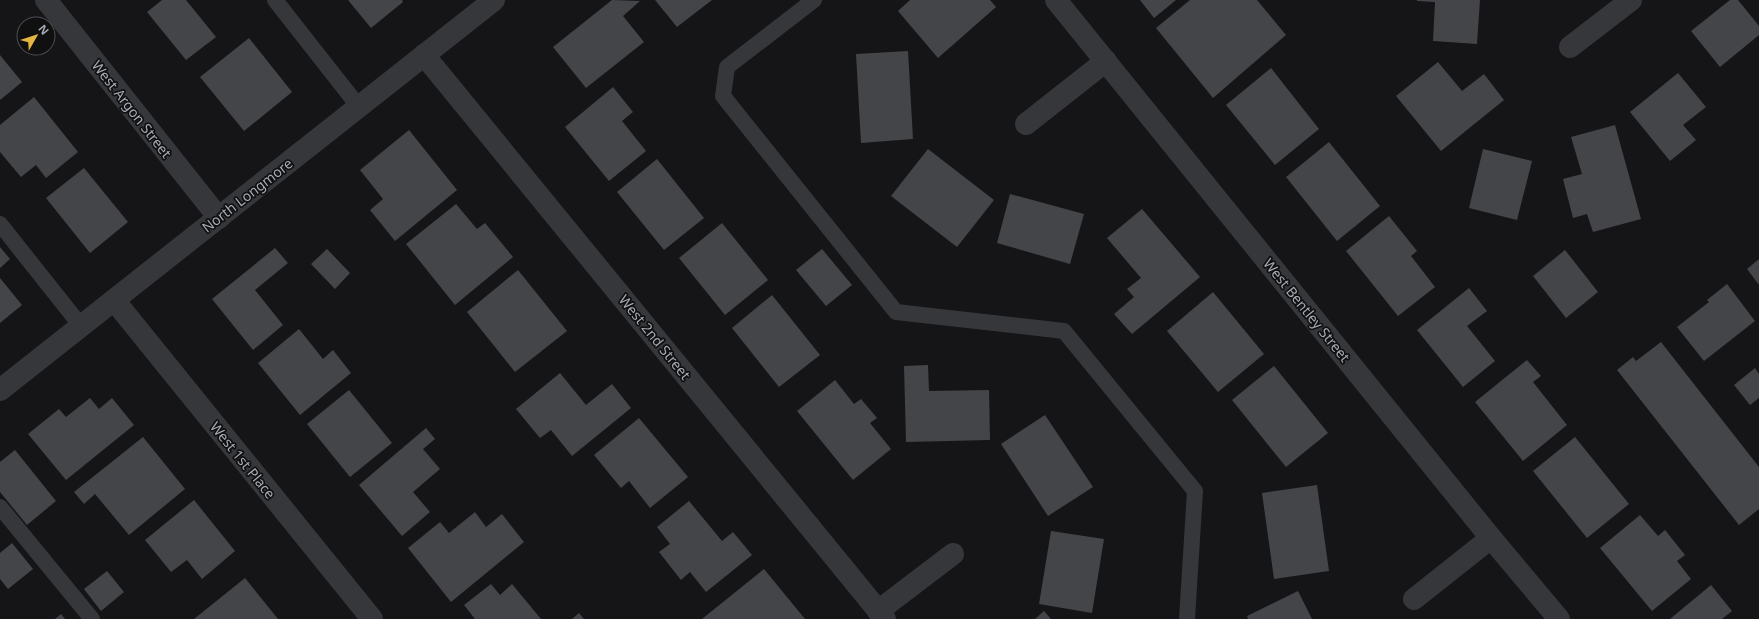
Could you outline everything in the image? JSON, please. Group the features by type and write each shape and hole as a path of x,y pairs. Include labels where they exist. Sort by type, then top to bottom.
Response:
{"street":[{"name":"West Argon Street","path":"46,0 219,218"},
{"name":"West Bentley Street","path":"1056,0 1559,619"},
{"path":"1570,47 1631,0"},
{"name":"North Longmore","path":"0,390 491,1"},
{"name":"West 2nd Street","path":"424,55 882,615"},
{"path":"1026,124 1106,61"},
{"name":"West 1st Place","path":"114,300 372,619"},
{"path":"1414,599 1492,538"},
{"path":"882,615 953,554"}],"lane":[{"path":"275,0 359,107"},
{"path":"814,0 727,67 723,96 896,312 1064,331 1195,491 1187,619"},
{"path":"0,224 80,326"},
{"path":"0,507 92,619"}],"building":[{"path":"162,0 186,0 216,37 186,60 147,12"},
{"path":"348,0 402,0 403,2 371,28"},
{"path":"612,0 640,1 623,16 644,42 586,88 553,47"},
{"path":"655,0 712,0 677,27"},
{"path":"910,0 990,0 996,7 938,58 898,11"},
{"path":"1140,0 1176,0 1154,18"},
{"path":"1190,0 1257,0 1286,35 1213,98 1156,28"},
{"path":"1417,0 1480,0 1477,44 1433,41 1435,2"},
{"path":"1730,0 1738,0 1759,26 1759,35 1720,67 1691,31"},
{"path":"249,38 292,92 244,131 200,77"},
{"path":"908,51 913,139 861,143 856,54"},
{"path":"0,55 22,82 0,100"},
{"path":"1438,62 1462,91 1484,74 1504,100 1441,151 1396,96"},
{"path":"1271,68 1319,129 1275,165 1226,105"},
{"path":"1678,73 1706,107 1683,125 1696,140 1670,161 1630,112"},
{"path":"613,87 633,112 622,121 646,151 609,181 565,127"},
{"path":"34,97 78,152 46,178 36,165 21,177 0,152 0,125"},
{"path":"1615,125 1641,219 1593,232 1587,214 1573,218 1563,179 1582,174 1571,137"},
{"path":"409,130 457,190 395,241 370,210 383,199 360,170"},
{"path":"1329,142 1380,206 1337,241 1286,177"},
{"path":"928,149 994,200 957,247 891,196"},
{"path":"1483,149 1532,161 1517,220 1469,208"},
{"path":"657,159 704,218 664,250 617,192"},
{"path":"84,168 128,222 90,253 46,198"},
{"path":"1010,194 1084,214 1070,264 997,243"},
{"path":"456,204 477,229 485,223 513,257 455,305 406,244"},
{"path":"1142,209 1200,277 1132,334 1114,314 1134,297 1127,289 1141,278 1107,238"},
{"path":"1389,216 1417,251 1411,256 1435,287 1398,316 1346,251"},
{"path":"722,223 768,280 725,315 679,258"},
{"path":"0,247 10,259 0,268"},
{"path":"275,248 288,263 255,290 283,325 253,350 212,299"},
{"path":"327,249 350,273 335,289 311,264"},
{"path":"822,249 852,285 826,306 796,270"},
{"path":"1565,250 1598,292 1566,318 1533,276"},
{"path":"1759,259 1759,285 1747,269"},
{"path":"518,270 567,331 515,372 467,312"},
{"path":"0,278 22,305 0,323"},
{"path":"1727,284 1755,321 1704,361 1677,327 1709,302 1707,300"},
{"path":"1469,288 1487,311 1467,326 1495,361 1463,387 1417,330"},
{"path":"1213,292 1264,354 1218,392 1167,331"},
{"path":"772,295 820,355 779,387 732,328"},
{"path":"299,329 323,359 333,350 351,373 300,415 258,363"},
{"path":"1661,342 1759,467 1759,509 1739,525 1617,370 1633,357 1636,361"},
{"path":"1527,360 1541,376 1533,382 1567,425 1523,461 1475,402"},
{"path":"928,365 929,391 989,390 990,440 906,442 904,366"},
{"path":"1274,366 1328,433 1286,467 1232,400"},
{"path":"1755,368 1759,374 1759,398 1750,405 1734,385"},
{"path":"560,373 586,405 612,384 631,408 572,456 551,430 540,438 516,409"},
{"path":"835,380 854,404 861,399 877,418 870,423 891,449 853,480 797,411"},
{"path":"349,390 392,443 350,477 307,424"},
{"path":"90,398 99,409 112,398 134,425 66,480 28,434 59,409 66,417"},
{"path":"1045,415 1093,487 1048,516 1001,444"},
{"path":"639,418 688,477 650,508 629,481 621,488 594,455"},
{"path":"426,428 435,439 423,449 440,469 413,492 430,512 402,536 359,485"},
{"path":"143,437 185,489 129,535 95,494 84,504 74,492"},
{"path":"1575,437 1629,504 1587,538 1533,471"},
{"path":"15,450 56,501 27,525 0,492 0,462"},
{"path":"1317,485 1329,571 1274,579 1262,493"},
{"path":"194,500 235,551 202,579 187,560 171,572 145,540"},
{"path":"689,501 722,541 733,532 752,555 706,592 690,572 681,580 659,552 670,544 657,527"},
{"path":"475,512 486,527 502,514 524,542 451,602 408,548 440,522 449,533"},
{"path":"1640,515 1658,536 1665,530 1685,555 1677,561 1691,579 1652,611 1600,548"},
{"path":"1051,531 1104,539 1092,613 1039,604"},
{"path":"12,543 33,569 8,589 0,579 0,553"},
{"path":"764,569 805,619 702,619"},
{"path":"107,571 124,592 101,611 84,589"},
{"path":"245,578 278,619 194,619"},
{"path":"491,584 500,595 512,584 541,619 475,619 464,605"},
{"path":"1711,585 1732,611 1722,619 1670,619"},
{"path":"1298,591 1312,619 1248,619 1247,616"},
{"path":"1044,611 1051,619 1035,619"},
{"path":"579,613 584,619 572,619"},
{"path":"61,614 65,619 55,619"}]}
